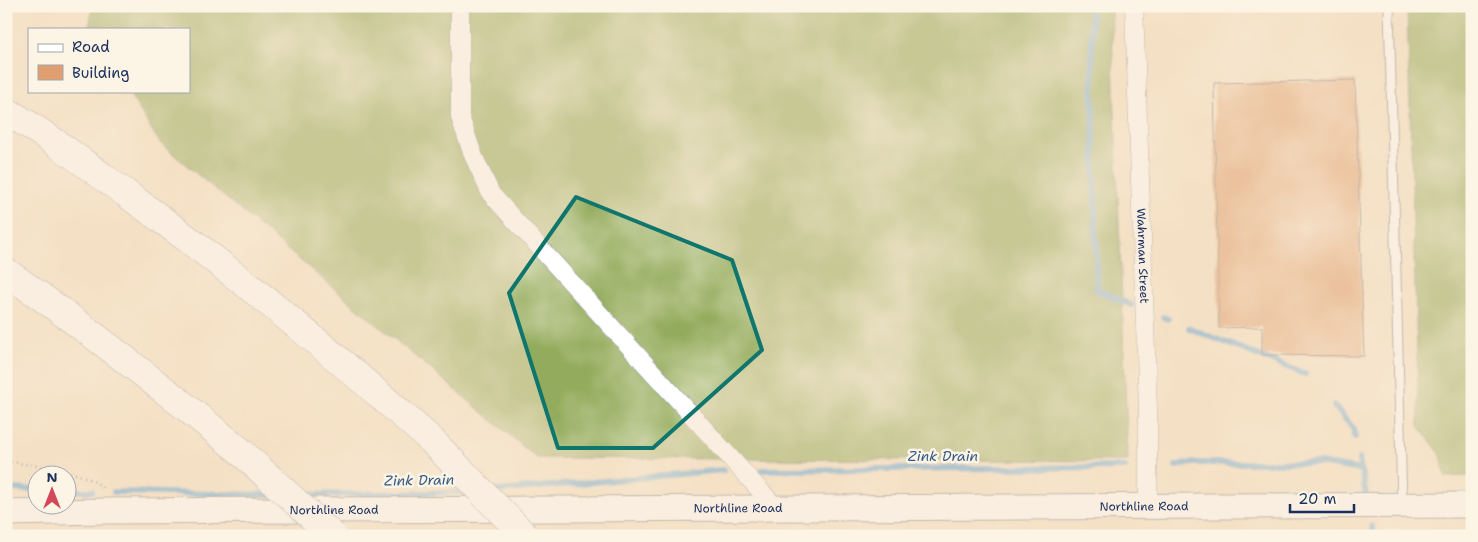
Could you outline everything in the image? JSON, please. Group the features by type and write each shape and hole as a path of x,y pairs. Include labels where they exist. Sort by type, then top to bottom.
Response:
{"highway":[{"path":"6,111 102,176 248,285 376,391 431,440 525,536"},
{"path":"6,272 81,324 239,450 333,536"}],"street":[{"path":"460,6 460,117 473,156 491,194 777,509"},
{"name":"Wahrman Street","path":"1134,6 1148,410 1148,506"},
{"name":"Northline Road","path":"6,513 114,510 777,509 1148,506 1402,507 1472,505"}],"lane":[{"path":"1389,6 1402,507"}],"path":[{"path":"6,461 43,467 93,479 102,486 103,493"}],"highlighted area":[{"path":"576,197 732,260 762,350 653,448 558,448 509,293"}],"green space":[{"path":"93,6 163,6 243,10 247,6 1111,6 1128,461 537,458 160,143 129,92 190,92 190,28 89,27"},
{"path":"1407,6 1472,6 1472,476 1445,477 1441,455 1419,426"}],"building":[{"path":"1355,80 1364,356 1262,355 1262,327 1219,328 1214,83"}],"waterway":[{"path":"1091,6 1097,290 1131,305"},
{"path":"1163,317 1168,319"},
{"path":"1189,328 1305,374"},
{"path":"1334,406 1353,428 1355,437"},
{"name":"Zink Drain","path":"1359,459 1367,500"},
{"name":"Zink Drain","path":"1176,466 1192,463 1319,463 1361,470"},
{"name":"Zink Drain","path":"761,470 1125,467"},
{"name":"Zink Drain","path":"493,491 724,470"},
{"name":"Zink Drain","path":"6,489 28,490"},
{"name":"Zink Drain","path":"78,491 92,491"},
{"name":"Zink Drain","path":"114,492 275,495"},
{"name":"Zink Drain","path":"300,495 470,492"},
{"name":"Zink Drain","path":"1372,526 1374,536"}]}
